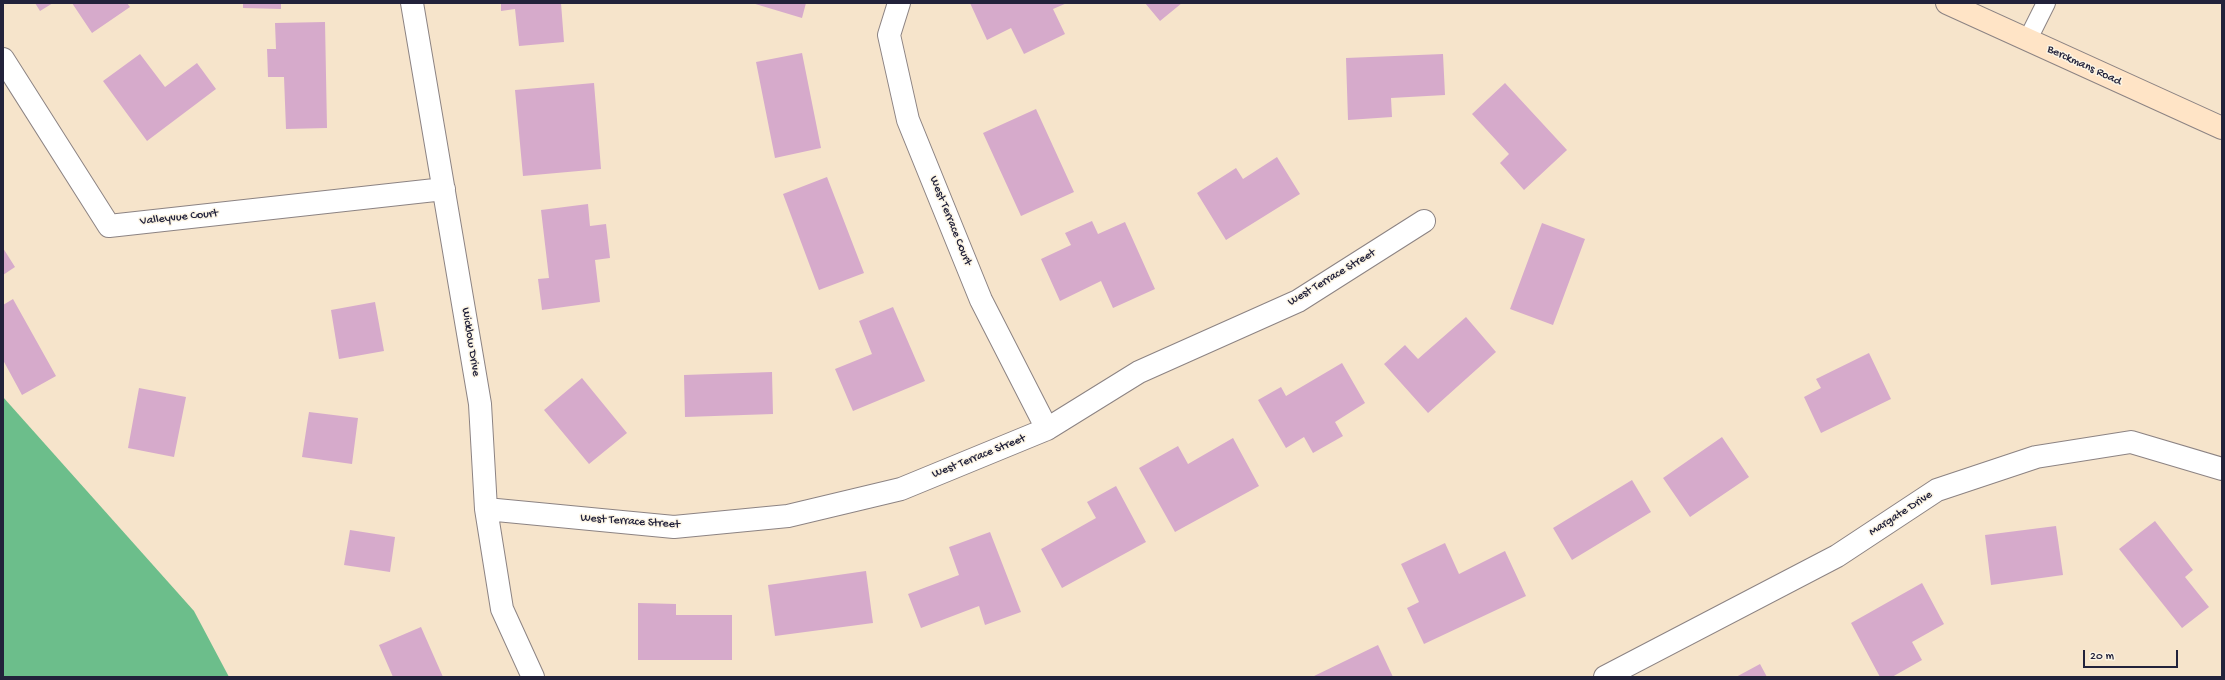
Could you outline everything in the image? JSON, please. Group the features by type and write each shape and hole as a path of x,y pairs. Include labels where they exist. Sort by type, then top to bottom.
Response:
{"main road":[{"name":"Berckmans Road","path":"1947,3 2222,128"}],"street":[{"name":"Wicklow Drive","path":"412,3 480,404 486,509 502,609 533,677"},
{"name":"West Terrace Court","path":"899,3 889,34 908,120 981,300 1047,429"},
{"name":"Valleyvue Court","path":"3,60 109,226 444,189"},
{"name":"West Terrace Street","path":"486,509 674,527 788,516 901,488 1047,429 1139,372 1298,301 1424,221"},
{"name":"Margate Drive","path":"1605,677 1837,556 1937,490 2036,457 2131,442 2222,469"}],"lane":[{"path":"2028,39 2046,3"}],"green space":[{"path":"3,397 194,611 229,677 3,677"}],"building":[{"path":"35,3 53,3 40,11"},
{"path":"72,3 127,3 130,7 92,33"},
{"path":"243,3 281,3 281,9 243,8"},
{"path":"501,3 561,3 564,42 519,46 515,9 501,11"},
{"path":"752,3 806,3 802,18"},
{"path":"970,3 1067,3 1053,9 1065,34 1024,54 1011,28 987,40"},
{"path":"1145,3 1182,3 1160,21"},
{"path":"325,22 327,128 286,129 284,77 268,77 267,49 276,49 275,23"},
{"path":"802,53 821,148 775,158 756,62"},
{"path":"140,54 165,87 197,63 216,89 147,141 103,81"},
{"path":"1443,54 1445,95 1391,98 1392,117 1348,120 1346,58"},
{"path":"594,83 601,169 523,176 515,90"},
{"path":"1505,83 1567,150 1524,190 1500,163 1509,154 1472,114"},
{"path":"1036,109 1074,192 1021,216 983,133"},
{"path":"1277,157 1300,194 1226,240 1197,193 1236,168 1243,179"},
{"path":"827,177 864,273 819,290 783,194"},
{"path":"588,204 590,226 606,224 610,258 595,260 600,302 542,310 538,279 549,278 541,210"},
{"path":"1092,221 1098,234 1125,222 1155,289 1113,308 1101,281 1060,301 1041,259 1071,245 1065,233"},
{"path":"1542,223 1585,239 1553,325 1510,309"},
{"path":"3,248 15,267 3,275"},
{"path":"13,299 56,376 22,395 3,360 3,305"},
{"path":"375,302 384,351 339,359 331,310"},
{"path":"893,307 925,381 853,411 835,369 872,354 859,321"},
{"path":"1466,317 1496,352 1428,413 1384,364 1405,345 1418,359"},
{"path":"1869,353 1891,399 1821,433 1804,397 1821,388 1816,379"},
{"path":"1342,363 1365,403 1335,422 1343,436 1313,453 1304,437 1286,448 1258,400 1281,387 1286,396"},
{"path":"772,372 773,414 685,417 684,375"},
{"path":"582,378 627,433 589,464 544,410"},
{"path":"139,388 186,397 174,457 128,448"},
{"path":"309,412 358,418 352,464 302,457"},
{"path":"1722,437 1749,477 1690,517 1663,478"},
{"path":"1233,438 1259,486 1175,532 1139,468 1178,446 1188,464"},
{"path":"1632,480 1651,512 1572,560 1553,528"},
{"path":"1116,486 1146,542 1062,588 1041,549 1096,518 1087,502"},
{"path":"2155,521 2193,570 2185,577 2209,607 2182,628 2119,549"},
{"path":"2056,526 2063,575 1991,585 1985,535"},
{"path":"350,530 395,537 390,572 344,565"},
{"path":"990,532 1021,612 985,625 979,606 921,628 908,594 959,575 949,547"},
{"path":"1445,543 1459,574 1505,551 1526,596 1424,644 1407,608 1419,602 1401,564"},
{"path":"866,571 873,623 775,636 768,585"},
{"path":"1922,583 1944,624 1912,642 1922,660 1892,677 1880,677 1851,623"},
{"path":"638,603 676,604 676,615 732,615 732,660 638,660"},
{"path":"421,627 443,677 393,677 379,645"},
{"path":"1378,645 1393,677 1312,677"},
{"path":"1760,664 1767,677 1736,677"}]}
